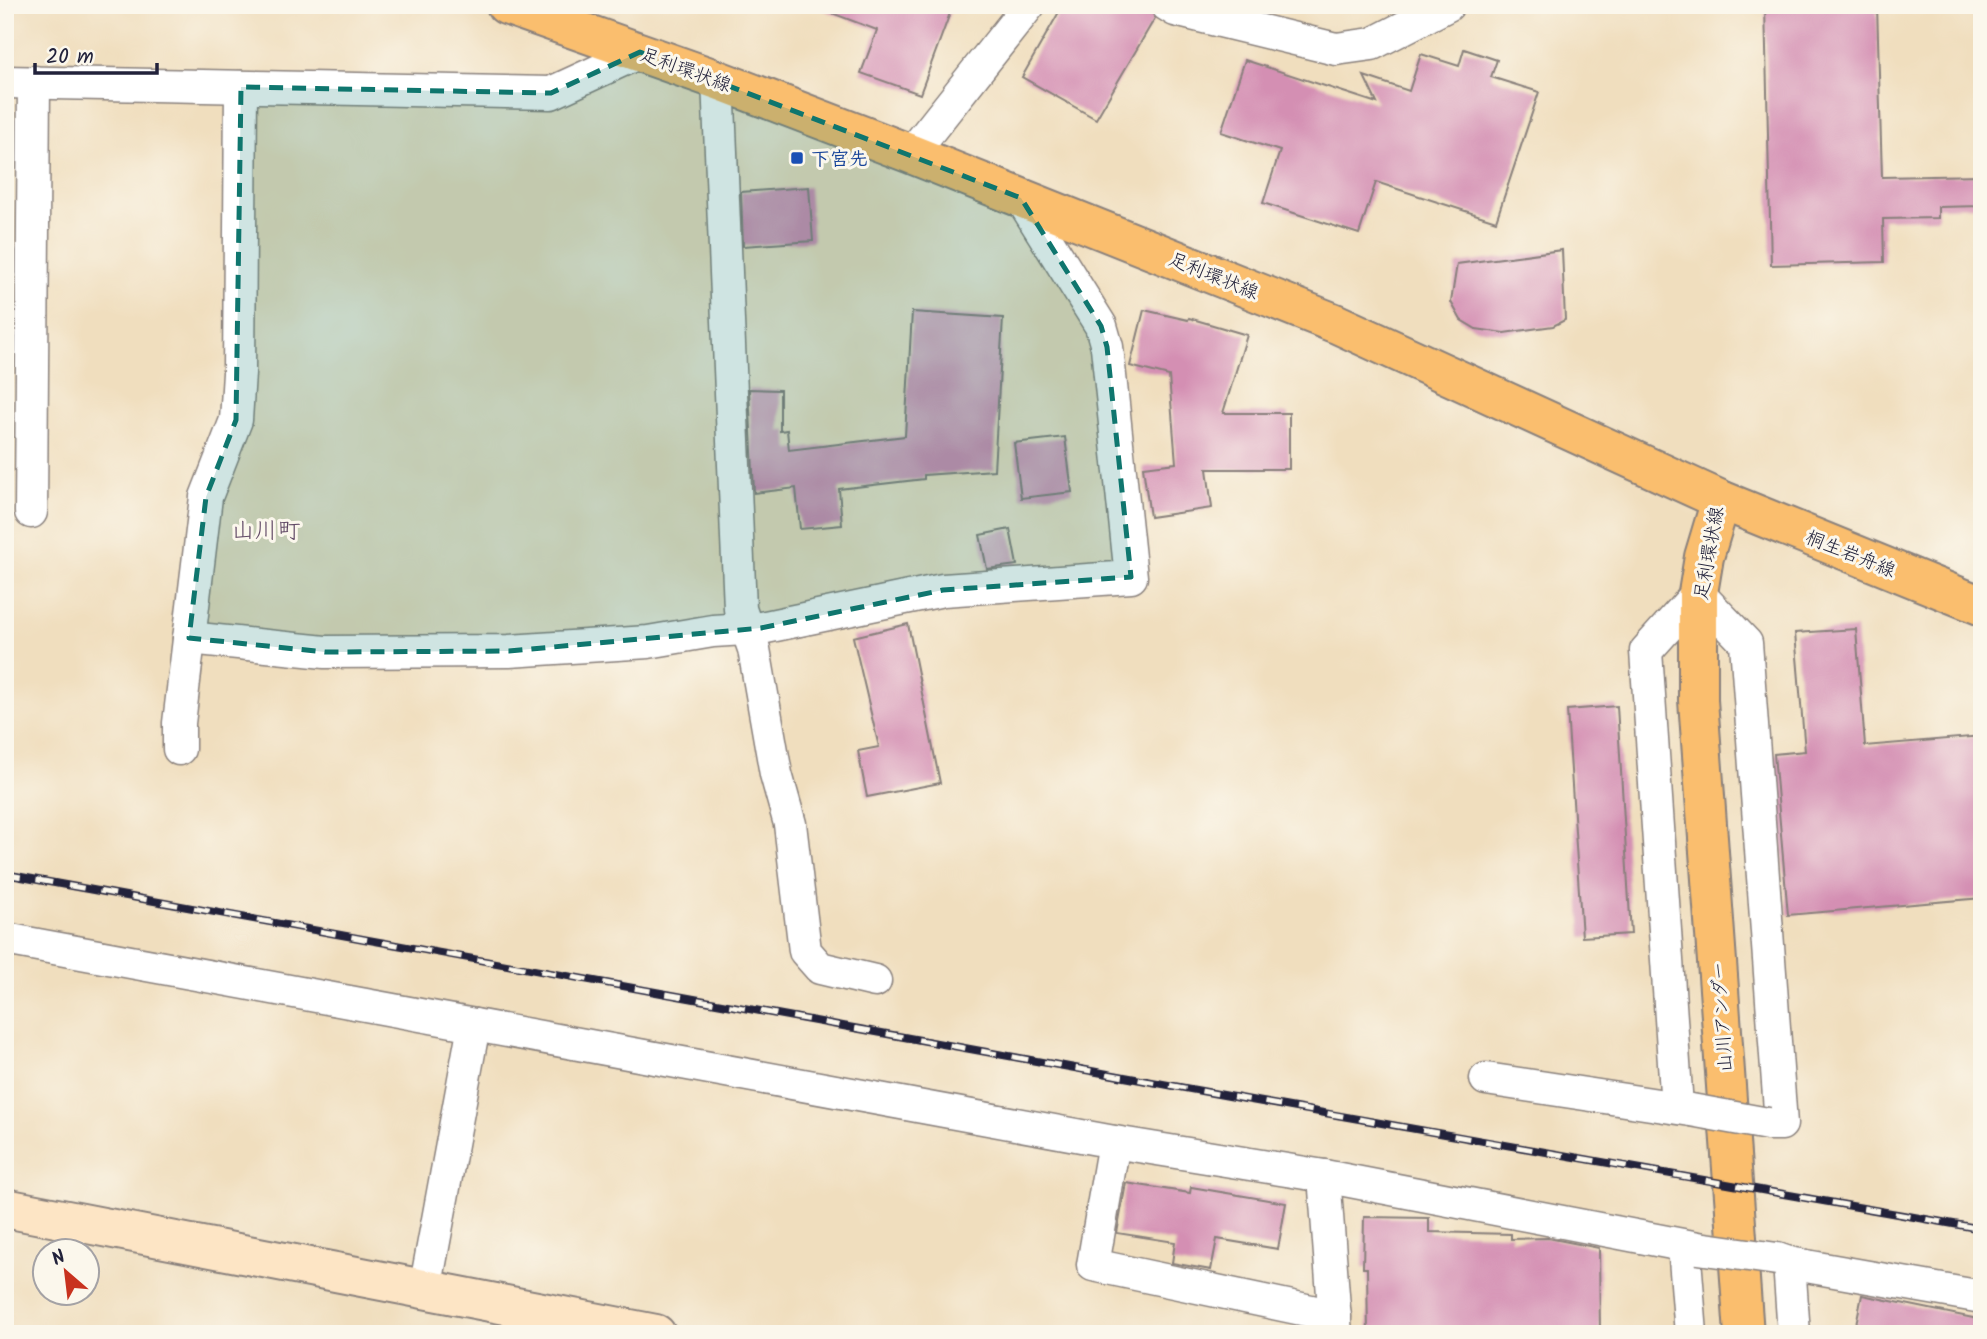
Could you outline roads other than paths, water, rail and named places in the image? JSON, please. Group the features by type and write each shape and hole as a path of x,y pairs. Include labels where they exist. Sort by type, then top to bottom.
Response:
{"main road":[{"name":"足利環状線","path":"506,5 718,80 911,154 1337,324 1721,500 1704,557 1698,593 1698,700"},
{"name":"桐生岩舟線","path":"1721,500 1982,606"},
{"name":"山川アンダー","path":"1698,700 1744,1334"}],"street":[{"path":"911,154 1029,5"},
{"path":"1167,5 1175,10 1336,49 1372,44 1448,5"},
{"path":"31,512 20,82 551,93 640,52"},
{"path":"718,80 740,610 754,649 776,774 790,824 805,951 820,968 875,981"},
{"path":"179,750 179,723 206,497 236,421 239,373 241,87"},
{"path":"189,638 325,652 509,651 648,642 713,631 747,629 943,590 1131,577 1107,347 1101,326 1021,198"},
{"path":"1486,1079 1781,1124 1746,643 1698,593 1646,651 1684,1108"},
{"path":"5,939 1114,1142 1324,1176 1691,1247 1982,1297"},
{"path":"425,1290 474,1025"},
{"path":"1114,1142 1093,1265 1335,1325 1324,1176"},
{"path":"5,1208 425,1290 565,1325 656,1334"},
{"path":"1691,1247 1691,1334"},
{"path":"1783,1261 1794,1334"}],"railway":[{"path":"5,874 1251,1100 1982,1229"}],"place":[{"name":"下宮先","path":"797,158"}],"district":[{"name":"山川町","path":"266,530"}]}
